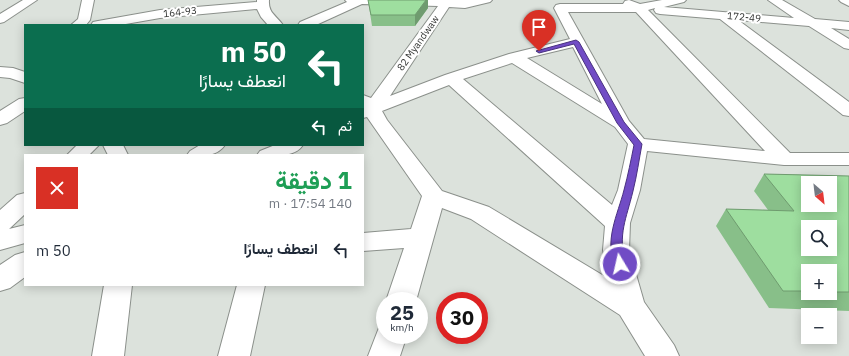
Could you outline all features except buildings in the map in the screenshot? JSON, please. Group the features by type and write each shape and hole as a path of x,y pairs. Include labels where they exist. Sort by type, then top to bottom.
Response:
{"street":[{"path":"0,19 32,0"},
{"path":"79,24 84,20 88,0"},
{"path":"307,24 356,0"},
{"name":"82 Myandwaw","path":"356,0 446,3"},
{"path":"446,3 465,4 486,0"},
{"path":"616,0 639,8 784,159"},
{"path":"680,0 639,8 560,8 576,42 621,123 638,144 784,159 849,159"},
{"path":"774,0 810,23 849,45"},
{"path":"845,0 849,2"},
{"path":"262,2 268,19 275,24"},
{"name":"164-93","path":"104,24 160,14 262,2"},
{"name":"82 Myandwaw","path":"366,107 446,3"},
{"name":"172-49","path":"639,8 849,26"},
{"path":"724,16 849,112"},
{"path":"576,42 514,57 366,107 379,122 434,196 480,213 630,306"},
{"path":"514,57 621,123"},
{"path":"451,78 618,224"},
{"path":"0,119 24,104"},
{"path":"638,144 629,190 618,224 616,250 630,306 663,356"},
{"path":"78,154 88,146"},
{"path":"199,154 213,146"},
{"path":"270,154 290,146"},
{"path":"404,292 434,196"},
{"path":"0,223 24,202"},
{"path":"0,241 24,234"},
{"path":"364,242 420,238"},
{"path":"0,280 24,263"},
{"path":"108,356 118,286"},
{"path":"234,356 251,286"},
{"path":"384,356 388,344"}],"route":[{"path":"539,51 576,42 621,123 638,144 629,190 618,224 616,250 620,264"}]}
